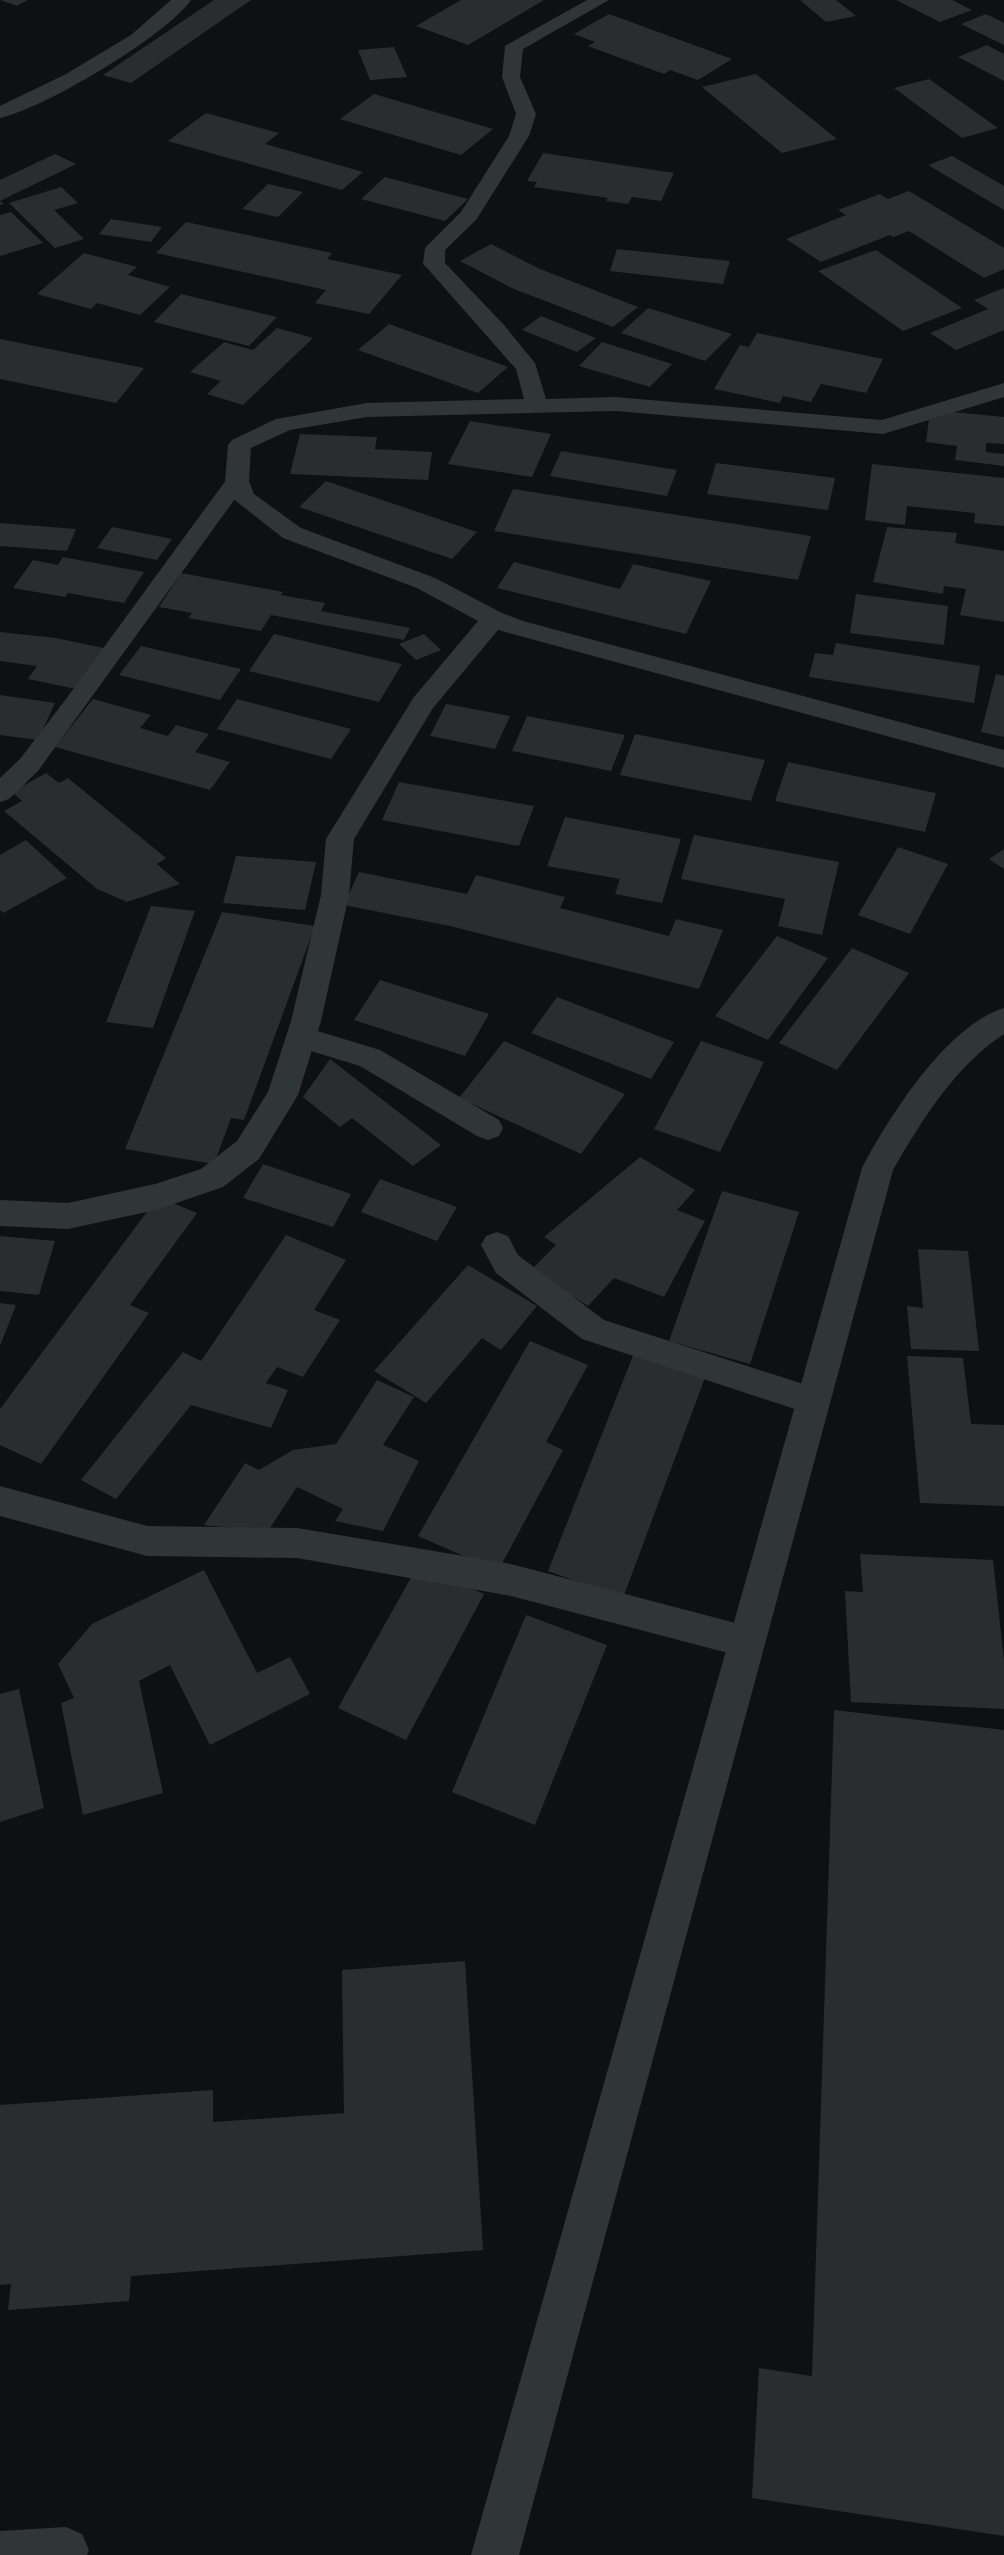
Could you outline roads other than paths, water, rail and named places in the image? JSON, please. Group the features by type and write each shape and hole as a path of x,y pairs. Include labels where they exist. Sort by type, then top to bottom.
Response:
{"street":[{"path":"0,112 10,110 73,78 136,39 182,0"},
{"path":"537,405 526,368 496,330 454,288 434,264 435,248 469,216 519,136 526,114 511,76 514,46 600,0"},
{"path":"1004,390 883,428 615,404 367,410 284,424 240,445 237,481 244,498 292,533 426,583 493,619 514,627 1004,759"},
{"path":"0,1214 68,1215 156,1197 212,1178 248,1150 283,1095 301,1037 335,895 340,839 423,703 493,619"},
{"path":"495,2555 878,1168 916,1102 976,1037 1004,1019"}],"lane":[{"path":"0,793 29,765 75,705 237,481"},
{"path":"301,1037 370,1058 488,1128"},
{"path":"497,1245 507,1264 593,1330 813,1401"},
{"path":"0,1501 147,1541 297,1544 511,1580 747,1642"},
{"path":"0,2554 66,2550"}]}
